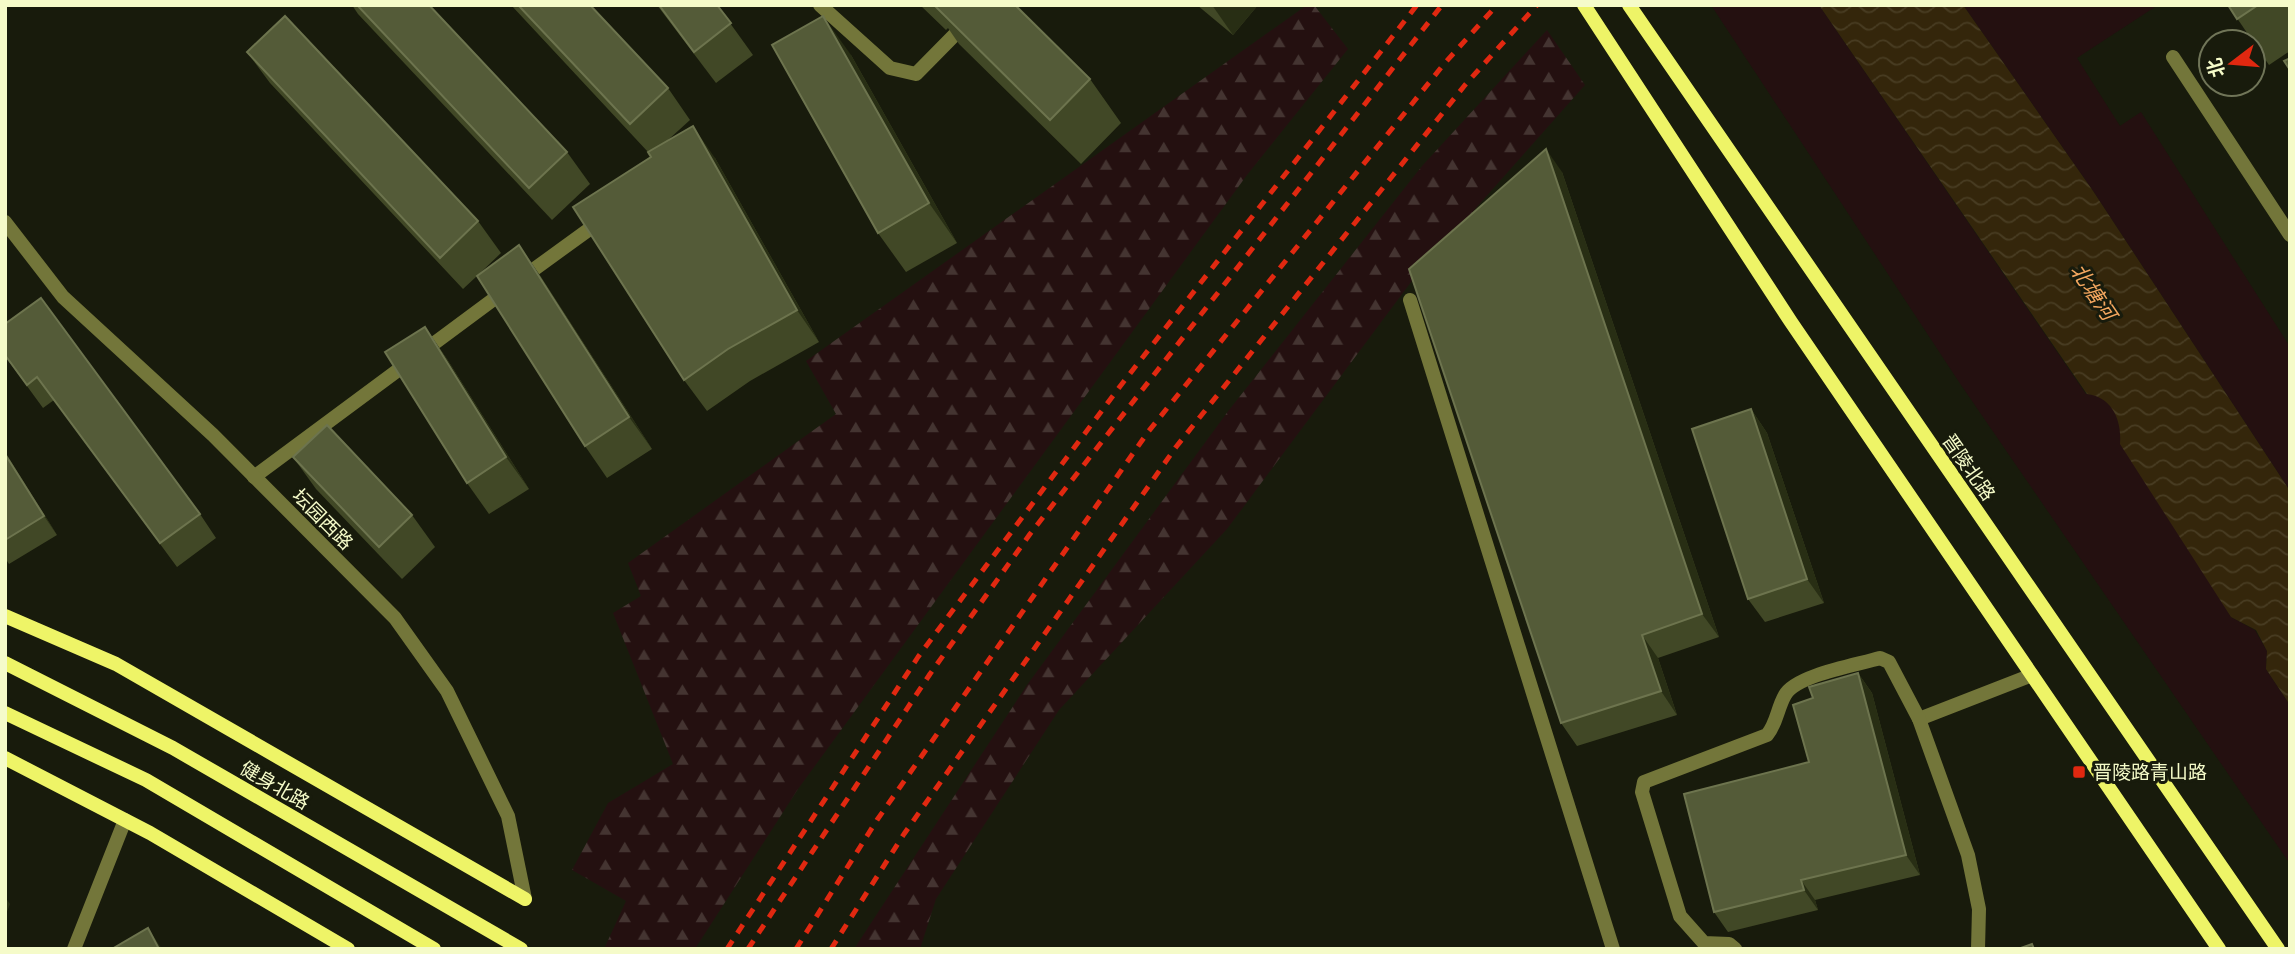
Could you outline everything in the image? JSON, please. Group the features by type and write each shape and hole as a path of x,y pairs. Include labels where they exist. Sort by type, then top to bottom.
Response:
{"main road":[{"path":"1584,5 1791,322 2219,949"},
{"name":"晋陵北路","path":"1629,5 2278,949"},
{"path":"5,616 116,664 525,899"},
{"name":"健身北路","path":"5,663 173,748 521,949"},
{"path":"5,713 146,780 434,949"},
{"path":"5,758 125,820 348,949"},
{"path":"2260,922 2290,946"}],"street":[{"path":"820,5 890,68 916,74 984,5"},
{"path":"2174,57 2290,236"},
{"path":"254,477 618,207"},
{"name":"坛园西路","path":"5,222 63,296 254,477 395,618 447,691 508,816 525,899"},
{"path":"1410,300 1613,949"},
{"path":"1735,949 1729,944 1704,943 1680,916 1642,792 1644,782 1767,735 1774,726 1785,694 1797,682 1880,658 1889,662 1919,719 1968,855 1979,909 1978,949"},
{"path":"1919,719 2032,675"},
{"path":"74,949 125,820"}],"green space":[{"path":"1307,5 1314,5 1348,49 1247,175 798,789 695,949 604,949 626,901 572,870 608,803 673,764 613,613 641,596 628,563 836,414 806,361"},
{"path":"1711,5 1819,5 2086,394 2100,395 2114,410 2231,617 2255,630 2267,651 2266,669 2290,705 2290,864 1959,382"},
{"path":"1963,5 2158,5 2077,58 2120,126 2141,112 2290,347 2290,491 2093,191"},
{"path":"1547,30 1585,85 1414,278 1227,529 1059,710 936,899 920,949 854,949 1027,685 1229,410 1422,166"}],"water":[{"name":"北塘河","path":"1819,5 1963,5 2093,191 2290,491 2290,705 2266,669 2267,651 2256,630 2231,617 2120,444 2119,426 2114,411 2103,400 2087,394"}],"building":[{"path":"357,5 429,5 567,152 529,188"},
{"path":"518,5 590,5 668,88 630,124"},
{"path":"659,5 717,5 731,23 694,52"},
{"path":"934,5 1015,5 1090,79 1050,120"},
{"path":"2228,5 2258,5 2237,19"},
{"path":"285,16 478,221 440,258 247,52"},
{"path":"823,16 929,203 878,233 772,45"},
{"path":"2290,58 2290,70 2284,61"},
{"path":"693,126 797,310 728,349 684,380 573,207 651,157 648,152"},
{"path":"1546,149 1702,614 1642,635 1661,691 1561,723 1409,269"},
{"path":"519,245 629,417 585,446 477,276"},
{"path":"41,298 200,514 160,543 37,377 27,385 5,355 5,324"},
{"path":"425,327 506,457 467,483 385,352"},
{"path":"1751,409 1807,579 1748,599 1692,429"},
{"path":"327,425 412,515 379,547 293,457"},
{"path":"5,454 44,516 5,540"},
{"path":"1858,673 1906,855 1801,880 1804,890 1714,912 1684,794 1809,762 1793,705 1813,698 1809,687"},
{"path":"148,928 159,949 112,949"},
{"path":"2032,944 2034,949 2018,949"}],"railway":[{"path":"727,949 918,657 1118,389 1417,5"},
{"path":"748,949 930,674 1030,534 1442,5"},
{"path":"796,949 877,820 1148,432 1444,64 1497,5"},
{"path":"831,949 904,834 1176,447 1465,85 1537,5"}],"place":[{"name":"晋陵路青山路","path":"2079,772"}]}
